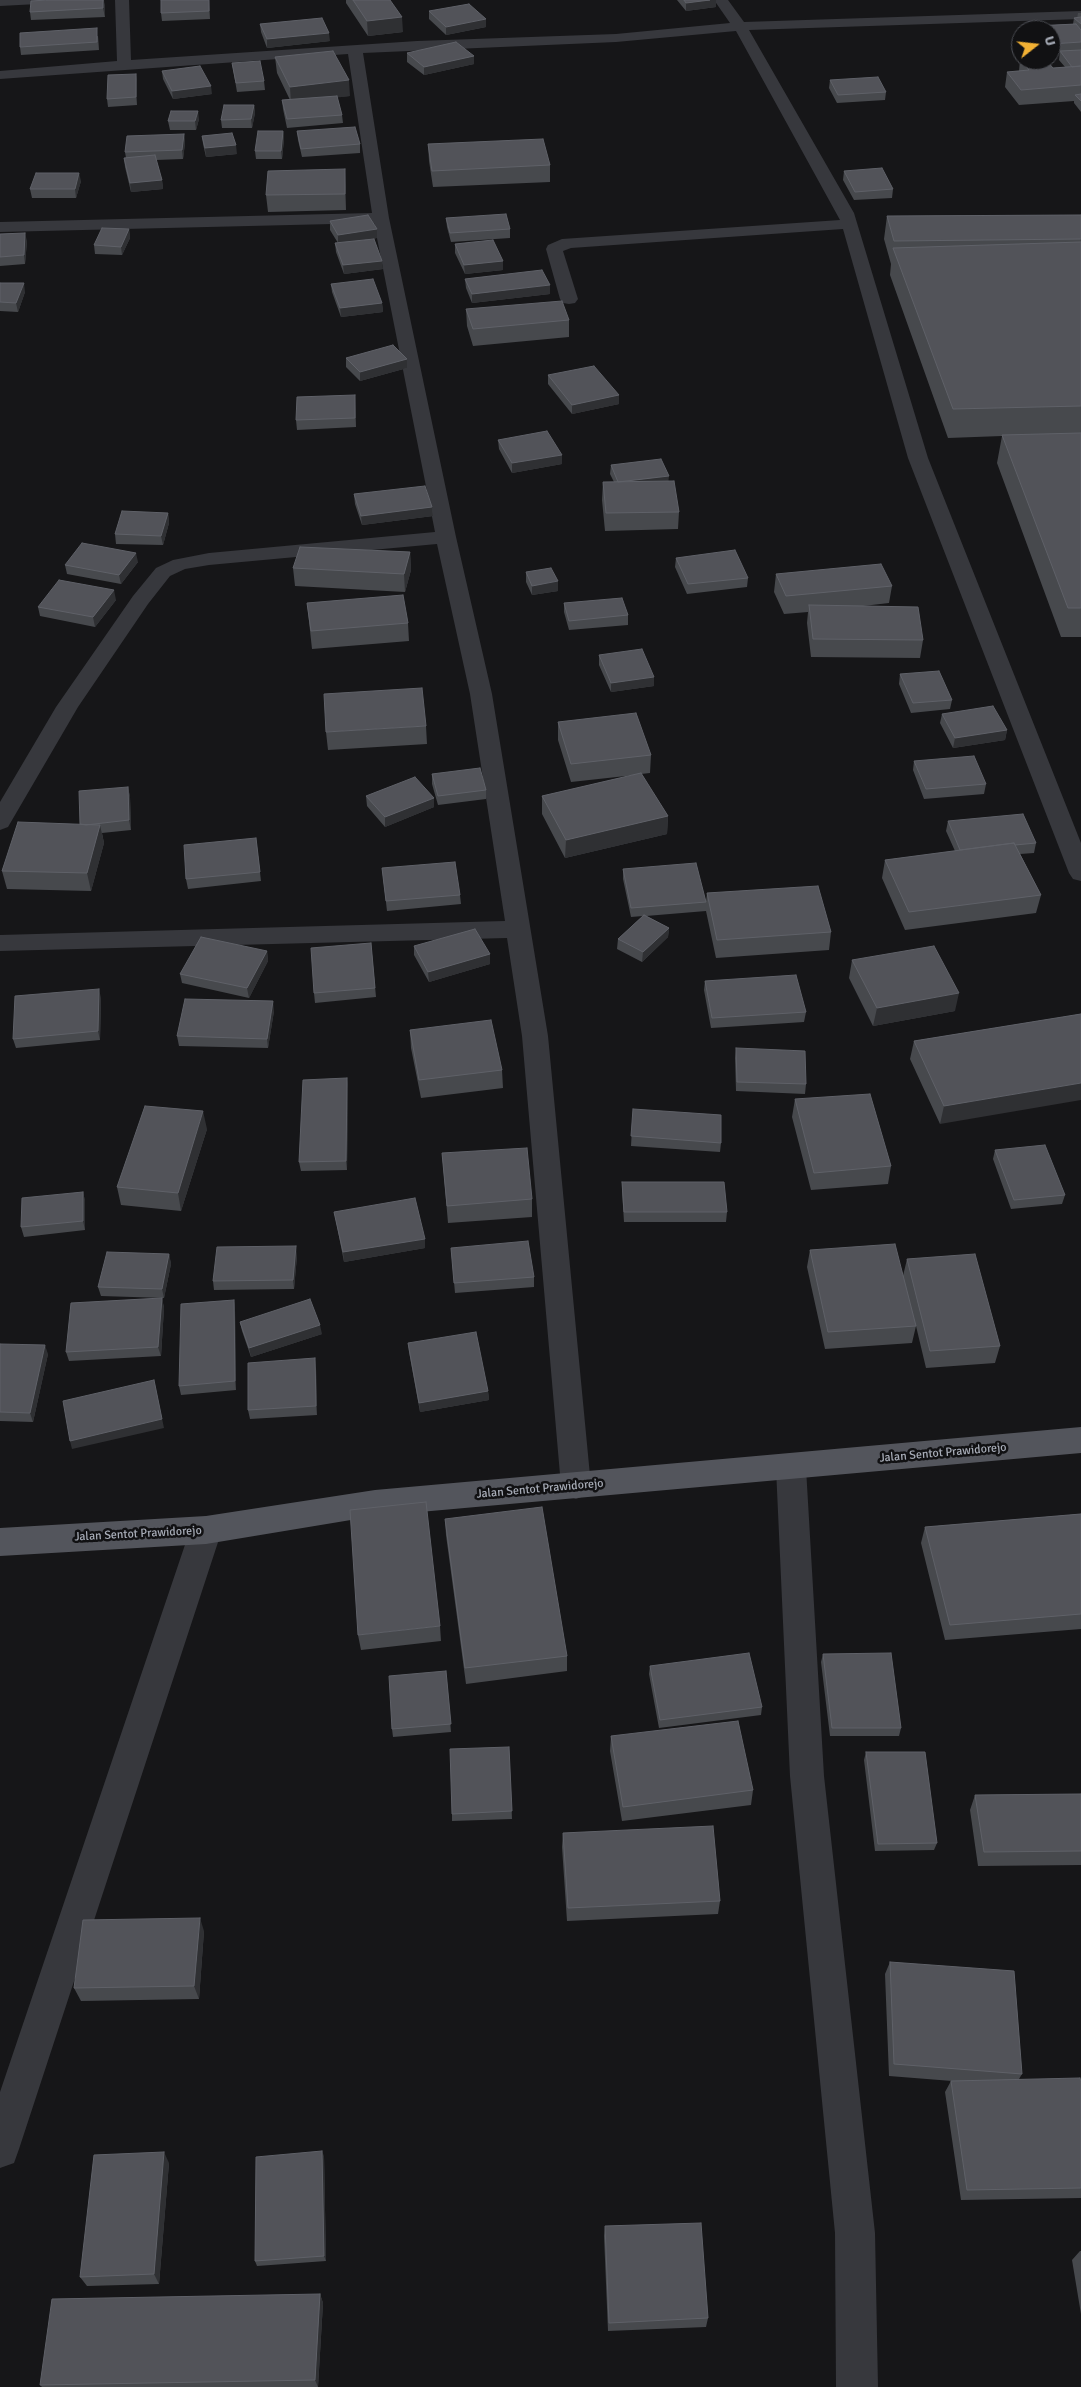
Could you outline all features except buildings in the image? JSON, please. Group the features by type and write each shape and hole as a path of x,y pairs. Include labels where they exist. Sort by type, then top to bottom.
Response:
{"main road":[{"name":"Jalan Sentot Prawidorejo","path":"0,1542 206,1530 375,1503 791,1468 1081,1440"}],"street":[{"path":"0,2 38,0"},
{"path":"122,0 124,65"},
{"path":"721,0 740,26 846,213 918,458 1081,873"},
{"path":"0,75 417,45 616,38 740,26 987,13 1081,15"},
{"path":"354,49 382,218 446,537 481,694 535,1036 576,1486"},
{"path":"0,227 382,218"},
{"path":"569,299 554,249 568,242 849,224"},
{"path":"0,822 67,706 140,600 163,572 180,564 209,559 446,537"},
{"path":"0,943 517,929"},
{"path":"791,1468 807,1776 855,2232 857,2387"},
{"path":"0,2149 206,1530"}]}
